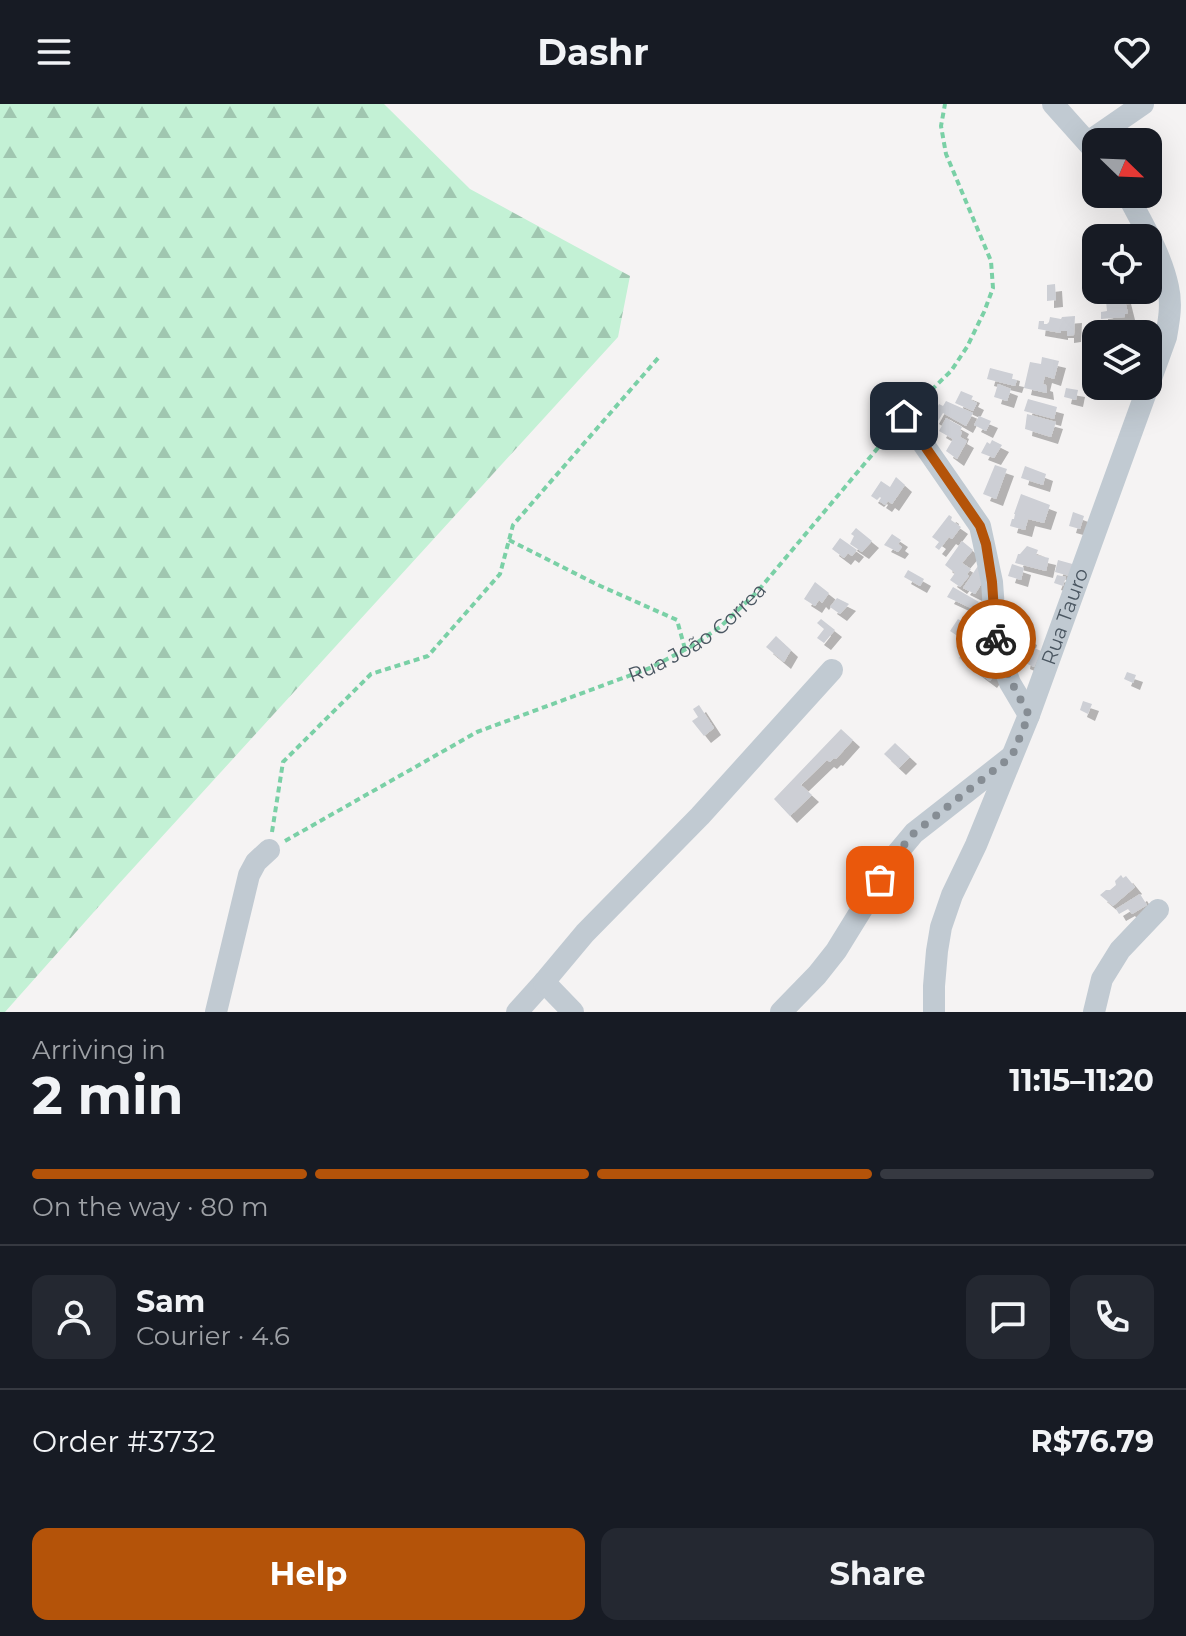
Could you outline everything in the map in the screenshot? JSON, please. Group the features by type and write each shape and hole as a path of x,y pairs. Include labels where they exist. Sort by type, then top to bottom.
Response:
{"street":[{"path":"1053,104 1082,137"},
{"path":"1115,128 1143,104"},
{"name":"Rua Tauro","path":"781,1012 836,951 894,857 914,833 1012,756 1166,337 1170,313 1168,287 1155,249 1134,208"},
{"path":"904,416 980,526 986,544 1001,659 1010,683 1029,715"},
{"path":"517,1012 585,933 700,816 832,670"},
{"path":"934,1012 941,927 1012,756"},
{"path":"216,1012 249,875 256,862 269,850"},
{"path":"1094,1012 1102,979 1120,950 1158,910"},
{"path":"544,982 573,1012"}],"path":[{"name":"Rua João Correa","path":"269,850 477,732 650,668 720,627 757,592 904,416 951,371 984,312 993,288 991,261 946,154 941,126 945,104"},
{"path":"269,850 283,762 371,674 428,656 500,574 513,525 659,357"},
{"path":"509,540 677,620 685,649"}],"green space":[{"path":"0,104 384,104 470,189 630,276 618,337 5,1012 0,1012"}],"building":[{"path":"1055,284 1056,300 1047,301 1047,285"},
{"path":"1106,304 1126,304 1128,313 1125,317 1101,319 1101,312 1107,311"},
{"path":"1075,316 1074,335 1067,336 1067,331 1061,333 1038,329 1039,321 1047,324 1050,317 1061,319"},
{"path":"1042,357 1059,361 1054,379 1045,376 1043,384 1047,393 1024,388 1030,362 1041,364"},
{"path":"990,368 1013,374 1012,379 1017,380 1015,386 987,379"},
{"path":"998,384 1011,389 1007,401 994,397"},
{"path":"1066,388 1078,390 1076,400 1064,397"},
{"path":"961,391 973,396 971,400 977,403 973,411 955,403"},
{"path":"1028,399 1057,407 1054,419 1024,411"},
{"path":"946,401 973,413 966,426 943,413 938,421 932,417 939,404 943,406"},
{"path":"1027,414 1056,422 1051,437 1025,429"},
{"path":"979,416 991,421 986,431 974,425"},
{"path":"946,418 962,427 960,437 967,441 957,459 946,451 953,439 939,431"},
{"path":"992,440 1002,445 994,458 981,453 987,442 990,444"},
{"path":"995,465 1007,469 996,499 983,494"},
{"path":"1025,466 1046,474 1043,485 1021,478"},
{"path":"896,477 905,485 892,504 888,501 885,505 879,501 880,497 877,500 871,496 881,481 890,487"},
{"path":"1021,494 1050,505 1044,523 1028,519 1025,530 1010,526"},
{"path":"1073,512 1084,516 1080,529 1069,526"},
{"path":"949,515 961,527 939,550 935,547 939,542 932,537"},
{"path":"856,528 872,541 862,552 850,544 854,536 851,534"},
{"path":"892,534 901,540 898,544 902,547 898,552 884,545"},
{"path":"840,538 857,550 852,556 848,553 844,558 832,549"},
{"path":"962,541 973,550 962,563 971,569 960,587 950,580 955,573 945,565"},
{"path":"1027,546 1038,550 1036,555 1049,558 1046,571 1015,563 1018,554"},
{"path":"982,560 987,575 975,594 963,588"},
{"path":"1058,560 1076,565 1073,577 1055,572"},
{"path":"1012,564 1024,568 1021,580 1008,576"},
{"path":"908,570 924,579 920,586 904,577"},
{"path":"1057,575 1066,577 1063,586 1054,583"},
{"path":"815,582 829,593 822,603 819,600 815,606 804,599"},
{"path":"953,587 979,602 975,610 991,618 984,632 965,621 973,609 947,597"},
{"path":"837,598 849,604 840,614 830,607"},
{"path":"821,619 835,630 824,643 817,638 824,629 817,623"},
{"path":"958,619 970,627 962,639 950,631"},
{"path":"976,635 986,642 981,652 970,644"},
{"path":"1024,635 1030,638 1028,645 1041,651 1034,667 1023,662 1024,657 1016,652"},
{"path":"776,636 791,650 784,662 766,647"},
{"path":"966,649 997,671 990,681 959,658"},
{"path":"1127,672 1136,675 1133,683 1124,679"},
{"path":"1083,701 1092,704 1088,714 1080,710"},
{"path":"699,705 714,728 704,736 692,721 698,717 693,709"},
{"path":"841,729 853,740 836,759 827,760 801,785 812,795 790,816 774,799"},
{"path":"895,743 910,757 899,768 884,754"},
{"path":"1121,875 1123,878 1126,876 1135,887 1113,906 1100,895 1116,885 1115,881"},
{"path":"1140,894 1147,905 1132,914 1128,909 1119,914 1116,909"}],"way so far":[{"path":"880,880 914,833 1012,756 1029,715 1010,683 996,639"}],"route":[{"path":"904,416 980,526 992,582 996,639"}]}
